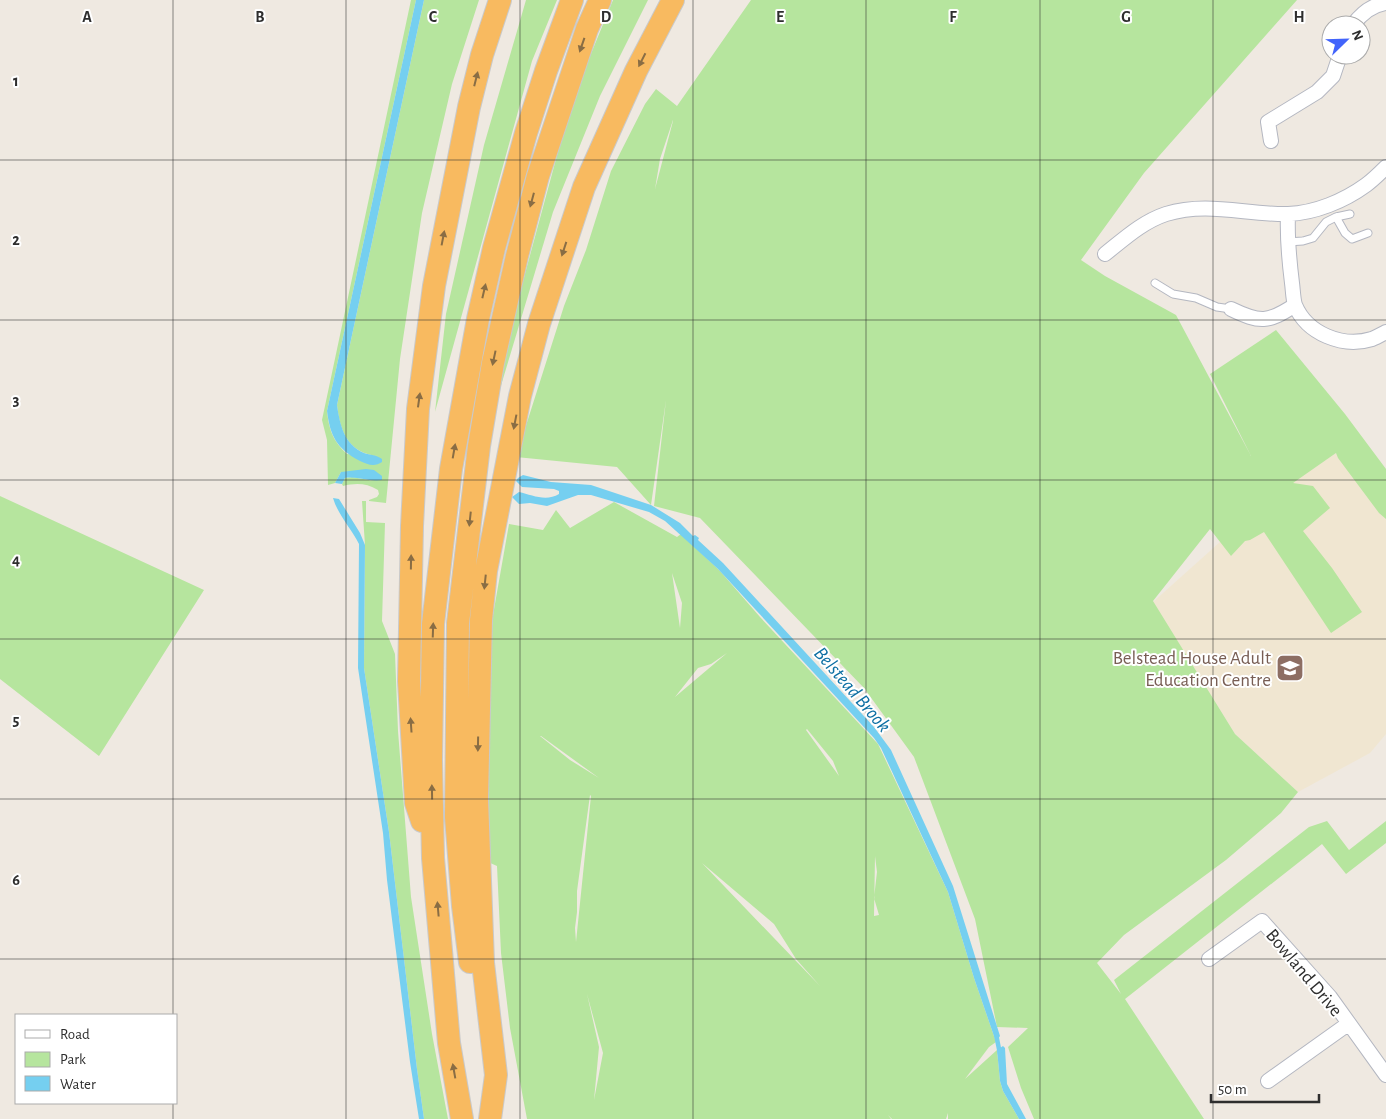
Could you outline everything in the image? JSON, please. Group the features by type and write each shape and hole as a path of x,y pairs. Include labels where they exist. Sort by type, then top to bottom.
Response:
{"highway":[{"path":"433,858 416,803 408,681 412,526 418,409 434,286 469,107 482,54 500,0"},
{"path":"462,1119 449,1043 433,858 431,760 433,624 451,469 471,351 494,248 526,133 572,0"},
{"path":"490,1119 463,906 456,817 458,624 479,446 493,363 517,256 538,176 600,0"},
{"path":"490,1119 496,1076 483,963 477,799 481,620 486,571 520,396 545,306 584,186 636,71 672,0"}],"street":[{"path":"1360,15 1381,3 1386,3"},
{"path":"1272,140 1268,122 1316,92 1333,76 1337,65"},
{"path":"1105,254 1135,229 1165,214 1204,207 1288,214 1314,210 1343,199 1367,185 1386,167"},
{"path":"1288,214 1287,242 1295,304 1306,322 1320,333 1334,340 1372,339 1386,332"},
{"path":"1231,308 1248,317 1261,320 1278,316 1295,304"},
{"name":"Bowland Drive","path":"1209,959 1262,921 1330,997 1386,1075"},
{"path":"1268,1081 1348,1024"}],"lane":[{"path":"1287,242 1313,238 1326,222 1336,217 1350,214"},
{"path":"1336,217 1344,233 1352,238 1368,233"},
{"path":"1155,283 1173,294 1196,298 1217,307 1231,308"}],"shaded area":[{"name":"Belstead House Adult Education Centre","path":"1336,453 1386,514 1386,734 1370,753 1298,792 1235,734 1153,602 1220,542 1292,483"}],"green space":[{"path":"411,0 416,0 327,411 332,435 347,454 379,456 360,451 348,440 340,424 337,405 424,0 479,0 452,84 422,213 400,359 386,503 369,501 379,494 378,490 374,488 361,484 343,486 342,484 345,478 352,477 374,481 341,472 335,483 328,485 327,440 322,420"},
{"path":"526,0 557,0 532,61 435,412 446,314 484,145"},
{"path":"613,0 648,0 600,96 553,212 497,399 506,344 572,100"},
{"path":"751,0 1297,0 1144,173 1081,260 1105,276 1176,315 1251,456 1210,374 1276,330 1345,414 1386,469 1386,519 1379,513 1336,453 1293,483 1313,486 1330,508 1303,531 1332,568 1362,612 1331,633 1264,532 1245,541 1231,556 1210,529 1153,601 1235,734 1298,792 1281,813 1226,860 1124,935 1097,963 1121,994 1114,980 1309,827 1327,821 1349,850 1386,821 1386,843 1346,874 1322,844 1125,999 1204,1119 1034,1119 1021,1088 1008,1047 1028,1028 997,1027 975,919 914,757 864,688 700,518 654,506 666,400 651,505 617,467 516,457 564,306 586,250 611,171 645,104 656,89 677,106","holes":["673,120 655,189 660,159"]},
{"path":"0,496 204,590 99,756 0,679"},
{"path":"362,501 366,501 366,522 385,523 382,621 395,654 398,731 411,897 432,1034 448,1119 424,1119 417,1069 389,832 364,668 365,545"},
{"path":"614,502 677,537 681,534 720,571 878,744 948,892 996,1042 989,1047 965,1079 997,1050 1000,1081 1003,1091 1019,1119 948,1119 948,1113 946,1119 892,1119 888,1115 891,1119 527,1119 510,1028 501,953 497,866 488,862 486,700 493,615 509,524 543,530 556,510 570,528","holes":["672,573 682,603 680,628","727,653 675,697 698,668 711,664","806,730 833,761 839,776","540,736 541,736 599,778 570,760","590,795 576,942 577,891","875,856 877,872 874,895","702,863 774,924 796,959 820,986","874,899 879,915 874,916","587,994 603,1053 594,1100 599,1047"]}],"water":[{"path":"416,0 424,0 337,405 344,433 352,445 364,453 382,459 382,462 379,464 371,465 352,456 340,446 330,428 327,411"},
{"path":"374,470 382,476 382,480 345,478 342,484 335,483 341,472"},
{"path":"523,475 551,482 591,485 651,505 680,523 693,536 695,535 699,538 698,540 723,563 874,727 891,750 953,886 1000,1036 996,1042 948,892 881,748 874,738 718,569 665,521 649,512 591,495 578,495 547,506 530,503 519,504 512,497 519,492 544,498 559,494 559,491 554,489 522,487 516,481"},
{"path":"333,498 339,499 360,533 365,545 364,668 389,832 424,1119 419,1119 410,1062 387,880 383,833 358,668 359,544 338,510"},
{"path":"1003,1046 1005,1048 1007,1084 1026,1119 1019,1119 1003,1091 1000,1081 997,1050"}],"waterway":[{"name":"Belstead Brook","path":"996,1034 1000,1054"}],"place":[{"name":"Belstead House Adult Education Centre","path":"1290,668"}]}
